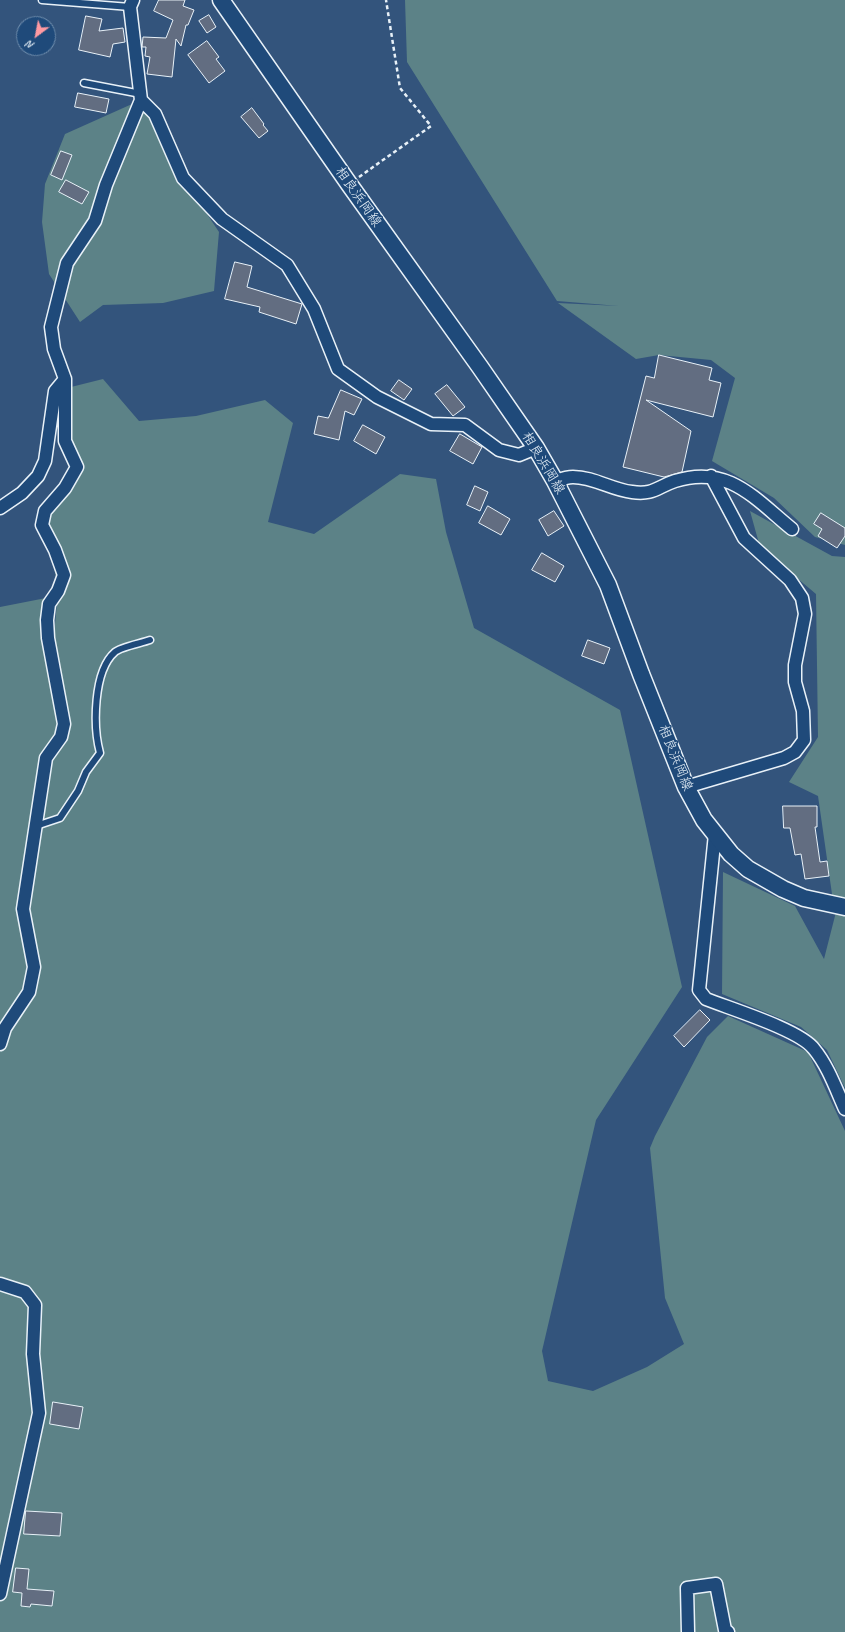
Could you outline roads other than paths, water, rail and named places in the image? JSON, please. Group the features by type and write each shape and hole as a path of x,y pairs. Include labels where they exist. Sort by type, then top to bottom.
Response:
{"main road":[{"name":"相良浜岡線","path":"221,0 536,448 555,481 608,585 640,674 686,787 704,820 731,854 748,869 783,889 804,898 845,907"}],"street":[{"path":"0,1044 5,1028 29,992 34,967 23,909 46,758 60,737 64,724 46,620 49,604 58,591 64,575 55,550 42,525 44,511 65,488 77,467 65,441 65,379 54,349 51,327 67,263 95,221 106,185 141,97 132,4"},
{"path":"141,97 155,114 183,178 222,220 287,265 314,309 338,369 377,397 431,424 465,425 499,450 519,455 536,448"},
{"path":"0,508 22,493 38,476 46,461 55,391 65,379"},
{"path":"686,787 784,758 795,752 804,740 803,711 796,682 794,665 805,614 802,598 790,580 744,538 711,476"},
{"path":"555,481 572,477 586,478 632,492 652,493 676,481 711,476 738,484 792,529"},
{"path":"715,834 699,990 706,999 799,1036 813,1047 821,1058 845,1109"},
{"path":"0,1284 25,1292 35,1305 33,1354 39,1414 0,1594"},
{"path":"688,1632 686,1588 716,1584 725,1630 728,1632"}],"lane":[{"path":"42,0 132,4"},
{"path":"84,83 141,97"},
{"path":"36,826 49,823 60,818 78,791 86,772 100,753 97,742 95,716 104,667 115,651 150,640"}]}
